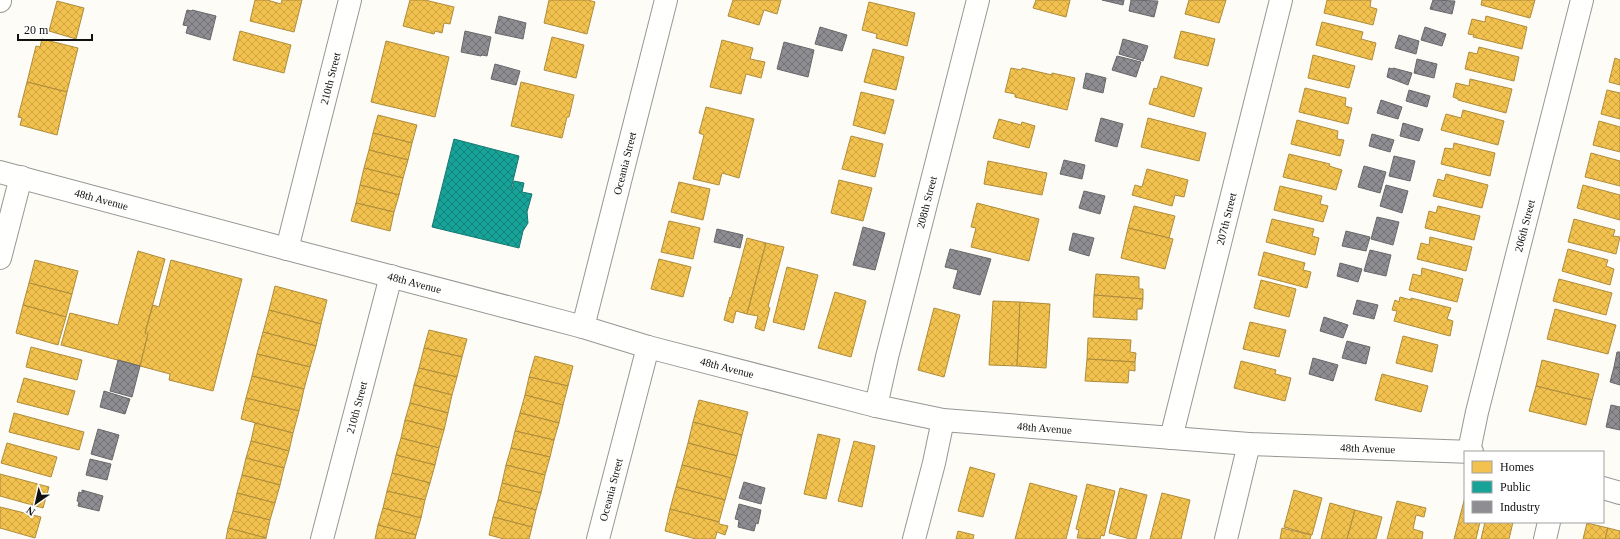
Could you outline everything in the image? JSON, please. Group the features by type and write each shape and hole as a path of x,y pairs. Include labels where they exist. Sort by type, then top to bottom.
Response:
{"street":[{"name":"210th Street","path":"287,250 350,0"},
{"name":"Oceania Street","path":"583,327 666,0"},
{"name":"208th Street","path":"876,406 887,357 978,0"},
{"name":"207th Street","path":"1171,438 1281,0"},
{"name":"206th Street","path":"1471,451 1477,412 1582,0"},
{"name":"48th Avenue","path":"0,172 287,250 583,327 648,347 876,406 942,420 1249,444 1464,452"},
{"path":"0,258 21,177"},
{"name":"210th Street","path":"322,539 391,276"},
{"name":"Oceania Street","path":"598,539 648,347"},
{"path":"914,539 934,463 942,420"},
{"path":"1226,539 1249,444"},
{"path":"1604,488 1620,493"},
{"path":"1544,539 1549,523"}],"building: Homes":[{"path":"255,0 267,0 281,4 282,0 302,0 294,32 250,21"},
{"path":"410,0 425,0 454,7 450,24 444,23 442,33 435,31 434,34 403,26"},
{"path":"549,0 588,0 595,2 587,34 544,23"},
{"path":"733,0 781,0 777,14 764,10 759,25 728,16"},
{"path":"1036,0 1070,0 1066,17 1033,8"},
{"path":"1189,0 1226,0 1219,23 1185,14"},
{"path":"1327,0 1371,0 1370,7 1377,9 1373,25 1324,13"},
{"path":"1482,0 1535,0 1530,18 1481,5"},
{"path":"57,1 84,8 76,39 49,31"},
{"path":"869,2 915,13 907,46 876,38 877,34 862,30"},
{"path":"1486,16 1527,27 1522,49 1473,37 1474,35 1468,34 1472,19 1485,22"},
{"path":"1322,22 1363,32 1361,39 1376,43 1372,60 1316,45"},
{"path":"240,31 291,45 284,73 233,60"},
{"path":"1181,31 1215,39 1208,66 1174,58"},
{"path":"552,37 584,45 576,78 544,70"},
{"path":"42,39 78,48 67,92 27,82 36,46 40,47"},
{"path":"722,40 753,48 750,59 765,62 761,78 746,74 741,94 710,87"},
{"path":"386,41 449,57 435,117 371,102"},
{"path":"1479,47 1519,57 1514,81 1465,69 1469,52 1477,54"},
{"path":"873,49 904,57 896,90 864,82"},
{"path":"1313,55 1355,66 1349,88 1308,78"},
{"path":"1615,58 1620,60 1620,85 1609,82"},
{"path":"1011,68 1021,70 1022,68 1052,75 1052,73 1075,78 1067,110 1015,97 1015,94 1005,92"},
{"path":"1161,76 1202,88 1194,117 1149,104 1154,88 1157,89"},
{"path":"1470,79 1512,89 1506,113 1458,100 1453,97 1456,83 1469,86"},
{"path":"27,82 67,92 57,135 20,125 22,118 18,117"},
{"path":"521,82 574,95 562,138 511,126"},
{"path":"1305,88 1346,98 1345,106 1352,108 1348,124 1299,112"},
{"path":"1607,90 1620,93 1620,119 1601,114"},
{"path":"861,92 894,100 885,134 853,125"},
{"path":"706,107 754,119 739,178 722,173 719,185 693,179 704,135 699,133"},
{"path":"1463,110 1504,121 1498,145 1441,130 1446,114 1461,118"},
{"path":"378,115 417,125 412,143 373,133"},
{"path":"1148,118 1206,133 1199,161 1141,147"},
{"path":"999,119 1021,125 1022,122 1035,126 1029,148 993,138"},
{"path":"1297,120 1338,131 1337,139 1344,140 1340,156 1291,144"},
{"path":"1599,121 1620,127 1620,152 1593,145"},
{"path":"373,133 412,143 408,160 369,150"},
{"path":"851,136 883,144 875,177 842,169"},
{"path":"1454,143 1495,153 1490,176 1441,164 1445,148 1453,149"},
{"path":"369,150 408,160 403,178 364,168"},
{"path":"1591,153 1620,161 1620,186 1585,177"},
{"path":"1289,154 1330,164 1329,166 1342,170 1336,190 1283,177"},
{"path":"988,161 1047,173 1042,195 984,184"},
{"path":"364,168 403,178 399,195 360,185"},
{"path":"1147,169 1188,180 1184,197 1175,195 1172,206 1132,195 1135,185 1142,187"},
{"path":"1446,174 1488,185 1482,208 1433,196 1438,179 1444,181"},
{"path":"839,180 872,188 863,221 831,213"},
{"path":"679,182 710,189 703,220 671,212"},
{"path":"360,185 399,195 394,212 356,203"},
{"path":"1583,185 1620,195 1620,220 1577,208"},
{"path":"1280,186 1322,196 1320,204 1328,206 1323,222 1274,210"},
{"path":"356,203 394,212 390,231 351,221"},
{"path":"977,203 1039,219 1029,261 971,247 976,228 971,227"},
{"path":"1134,206 1175,216 1169,238 1128,228"},
{"path":"1438,206 1480,216 1474,240 1425,228 1429,211 1436,213"},
{"path":"1272,219 1314,229 1312,236 1319,238 1315,255 1266,242"},
{"path":"1574,219 1615,230 1613,236 1620,237 1616,254 1568,242"},
{"path":"669,221 700,228 693,259 661,252"},
{"path":"1128,228 1173,239 1165,269 1121,258"},
{"path":"1430,237 1472,247 1466,271 1417,259 1421,243 1429,245"},
{"path":"747,238 766,243 747,314 736,311 733,323 724,320"},
{"path":"766,243 784,247 768,307 770,308 764,331 755,328 758,316 747,314"},
{"path":"1568,249 1608,260 1606,266 1614,269 1610,285 1562,271"},
{"path":"138,251 165,259 145,333 148,334 140,366 61,345 70,313 118,325"},
{"path":"1264,252 1305,263 1303,270 1311,272 1307,288 1258,275"},
{"path":"659,259 691,267 683,297 651,289"},
{"path":"35,260 78,271 72,294 29,283"},
{"path":"171,260 242,279 213,391 169,380 170,374 140,366 148,334 145,333 153,305 159,307"},
{"path":"787,267 818,275 804,330 773,322"},
{"path":"1422,268 1463,279 1457,302 1409,290 1413,274 1421,276"},
{"path":"1096,274 1139,277 1139,289 1143,289 1143,299 1094,295"},
{"path":"1559,279 1612,293 1606,315 1553,301"},
{"path":"1261,280 1296,289 1289,317 1254,308"},
{"path":"29,283 72,294 66,317 23,305"},
{"path":"275,286 327,300 321,324 269,310"},
{"path":"835,292 866,301 851,357 818,348"},
{"path":"1094,295 1143,299 1142,309 1137,309 1137,320 1093,317"},
{"path":"1400,297 1411,300 1411,298 1451,308 1447,319 1453,321 1450,336 1394,321 1397,311 1392,310 1395,300 1399,302"},
{"path":"993,301 1020,302 1017,366 989,365"},
{"path":"1020,302 1050,304 1046,368 1017,366"},
{"path":"23,305 66,317 58,345 16,333"},
{"path":"934,308 960,315 944,377 918,370"},
{"path":"1555,309 1616,325 1608,354 1547,339"},
{"path":"269,310 321,324 316,346 263,332"},
{"path":"1250,322 1286,330 1279,357 1243,349"},
{"path":"429,330 467,339 462,357 424,348"},
{"path":"263,332 316,346 310,367 257,354"},
{"path":"1403,336 1438,345 1432,372 1396,363"},
{"path":"1088,338 1131,340 1130,352 1136,353 1135,362 1087,359"},
{"path":"31,347 82,360 77,380 26,367"},
{"path":"424,348 462,357 457,377 419,368"},
{"path":"257,354 310,367 304,389 252,376"},
{"path":"535,356 573,366 568,386 529,377"},
{"path":"1087,359 1135,362 1135,371 1129,370 1128,383 1085,381"},
{"path":"1542,360 1599,374 1592,400 1536,386"},
{"path":"1241,361 1276,370 1275,374 1291,378 1285,401 1234,388"},
{"path":"419,368 457,377 452,395 414,385"},
{"path":"1382,374 1428,386 1421,412 1375,400"},
{"path":"252,376 304,389 299,411 246,398"},
{"path":"529,377 568,386 563,405 525,395"},
{"path":"24,378 75,391 68,415 17,402"},
{"path":"414,385 452,395 448,413 410,403"},
{"path":"1536,386 1592,400 1586,425 1529,411"},
{"path":"525,395 563,405 559,423 520,413"},
{"path":"246,398 299,411 293,433 241,419"},
{"path":"699,400 748,412 742,435 693,422"},
{"path":"410,403 448,413 444,430 405,420"},
{"path":"14,413 84,432 79,450 9,432"},
{"path":"520,413 559,423 554,440 515,431"},
{"path":"405,420 444,430 439,448 401,438"},
{"path":"693,422 742,435 737,456 688,443"},
{"path":"255,423 293,433 289,451 251,441"},
{"path":"515,431 554,440 550,457 511,448"},
{"path":"818,434 840,439 826,499 804,494"},
{"path":"401,438 439,448 435,465 396,455"},
{"path":"251,441 289,451 284,468 246,458"},
{"path":"854,441 875,446 862,507 838,501"},
{"path":"7,443 57,457 51,477 1,463"},
{"path":"688,443 737,456 731,478 682,465"},
{"path":"511,448 550,457 545,475 506,465"},
{"path":"396,455 435,465 430,483 392,473"},
{"path":"246,458 284,468 280,485 242,475"},
{"path":"506,465 545,475 541,493 502,483"},
{"path":"682,465 731,478 725,500 676,487"},
{"path":"970,467 995,474 983,517 958,511"},
{"path":"392,473 430,483 425,500 387,491"},
{"path":"0,474 49,487 43,508 0,496"},
{"path":"242,475 280,485 275,503 237,493"},
{"path":"502,483 541,493 536,510 498,500"},
{"path":"1030,483 1077,496 1066,539 1015,539"},
{"path":"1087,484 1115,491 1104,536 1101,535 1100,539 1077,538 1079,530 1076,529"},
{"path":"676,487 725,500 719,522 670,509"},
{"path":"1120,488 1147,495 1136,539 1130,539 1109,533"},
{"path":"1294,490 1322,498 1312,535 1284,527"},
{"path":"387,491 425,500 421,518 383,508"},
{"path":"237,493 275,503 270,520 233,511"},
{"path":"1162,493 1190,500 1181,539 1150,539"},
{"path":"498,500 536,510 532,527 493,517"},
{"path":"1397,501 1426,508 1424,517 1416,515 1413,529 1423,532 1422,539 1387,539"},
{"path":"1464,501 1464,523 1480,523 1476,539 1454,539"},
{"path":"1330,503 1355,510 1347,539 1321,539"},
{"path":"0,507 41,517 35,538 0,528"},
{"path":"383,508 421,518 416,535 378,525"},
{"path":"670,509 719,522 719,524 728,526 725,535 717,532 715,539 696,539 665,531"},
{"path":"1355,510 1382,517 1376,539 1347,539"},
{"path":"233,511 270,520 266,538 228,528"},
{"path":"493,517 532,527 529,539 504,539 489,535"},
{"path":"1485,523 1513,523 1509,539 1481,539"},
{"path":"1587,523 1608,528 1605,539 1583,539"},
{"path":"378,525 416,535 415,539 375,539"},
{"path":"228,528 266,538 266,539 226,539"},
{"path":"1282,528 1311,535 1310,539 1280,539"},
{"path":"1608,528 1620,531 1620,539 1605,539"},
{"path":"958,531 974,535 973,539 956,539"}],"building: Public":[{"path":"454,139 519,156 511,189 512,190 514,181 524,183 522,192 532,194 527,212 528,223 523,231 519,248 432,227"}],"building: Industry":[{"path":"1102,0 1124,0 1123,5"},
{"path":"1131,0 1158,1 1154,17 1129,11"},
{"path":"1433,0 1455,1 1452,14 1430,9"},
{"path":"187,10 216,16 210,40 186,33 188,26 183,25"},
{"path":"499,16 526,23 523,39 495,33"},
{"path":"820,27 847,35 842,51 815,44"},
{"path":"1425,27 1446,34 1442,46 1421,40"},
{"path":"465,31 491,37 487,56 461,52"},
{"path":"1399,35 1419,41 1416,54 1395,48"},
{"path":"1123,39 1148,46 1143,61 1119,54"},
{"path":"784,42 814,50 808,77 777,69"},
{"path":"1117,56 1141,62 1136,77 1112,70"},
{"path":"1417,59 1437,64 1434,78 1414,73"},
{"path":"495,64 520,71 516,85 491,79"},
{"path":"1389,68 1412,73 1408,85 1387,77"},
{"path":"1086,73 1106,78 1103,93 1083,88"},
{"path":"1409,90 1430,96 1427,107 1406,101"},
{"path":"1381,100 1402,107 1398,119 1377,113"},
{"path":"1101,118 1123,124 1117,147 1095,141"},
{"path":"1403,123 1423,129 1419,141 1400,136"},
{"path":"1372,134 1394,140 1390,152 1369,146"},
{"path":"1394,156 1415,161 1410,181 1389,176"},
{"path":"1064,160 1085,165 1082,179 1060,174"},
{"path":"1364,166 1386,172 1380,193 1358,187"},
{"path":"1386,185 1408,191 1402,213 1380,206"},
{"path":"1084,191 1105,196 1100,214 1079,208"},
{"path":"1377,217 1399,222 1393,245 1371,239"},
{"path":"863,227 885,233 875,270 853,265"},
{"path":"717,229 743,235 740,248 714,242"},
{"path":"1346,231 1370,237 1366,251 1342,246"},
{"path":"1073,233 1094,238 1089,256 1069,250"},
{"path":"950,249 991,259 980,295 953,288 958,270 945,267"},
{"path":"1370,250 1391,255 1386,276 1364,271"},
{"path":"1340,263 1362,269 1358,282 1337,276"},
{"path":"1357,300 1378,305 1374,319 1353,314"},
{"path":"1324,317 1348,325 1343,338 1320,331"},
{"path":"1347,341 1370,347 1366,364 1342,358"},
{"path":"1617,352 1620,352 1620,368 1614,367"},
{"path":"1313,358 1338,365 1333,381 1309,374"},
{"path":"118,360 140,366 132,397 110,391"},
{"path":"1614,367 1620,368 1620,385 1610,382"},
{"path":"104,391 130,399 125,414 100,407"},
{"path":"1611,405 1620,407 1620,430 1606,427"},
{"path":"98,429 119,435 112,460 91,454"},
{"path":"90,459 111,464 107,480 86,475"},
{"path":"744,482 765,488 761,504 739,498"},
{"path":"82,490 103,496 99,511 78,506 79,502 77,501 79,492 82,493"},
{"path":"739,504 761,510 758,524 756,523 754,531 738,527 739,520 735,519"}]}
